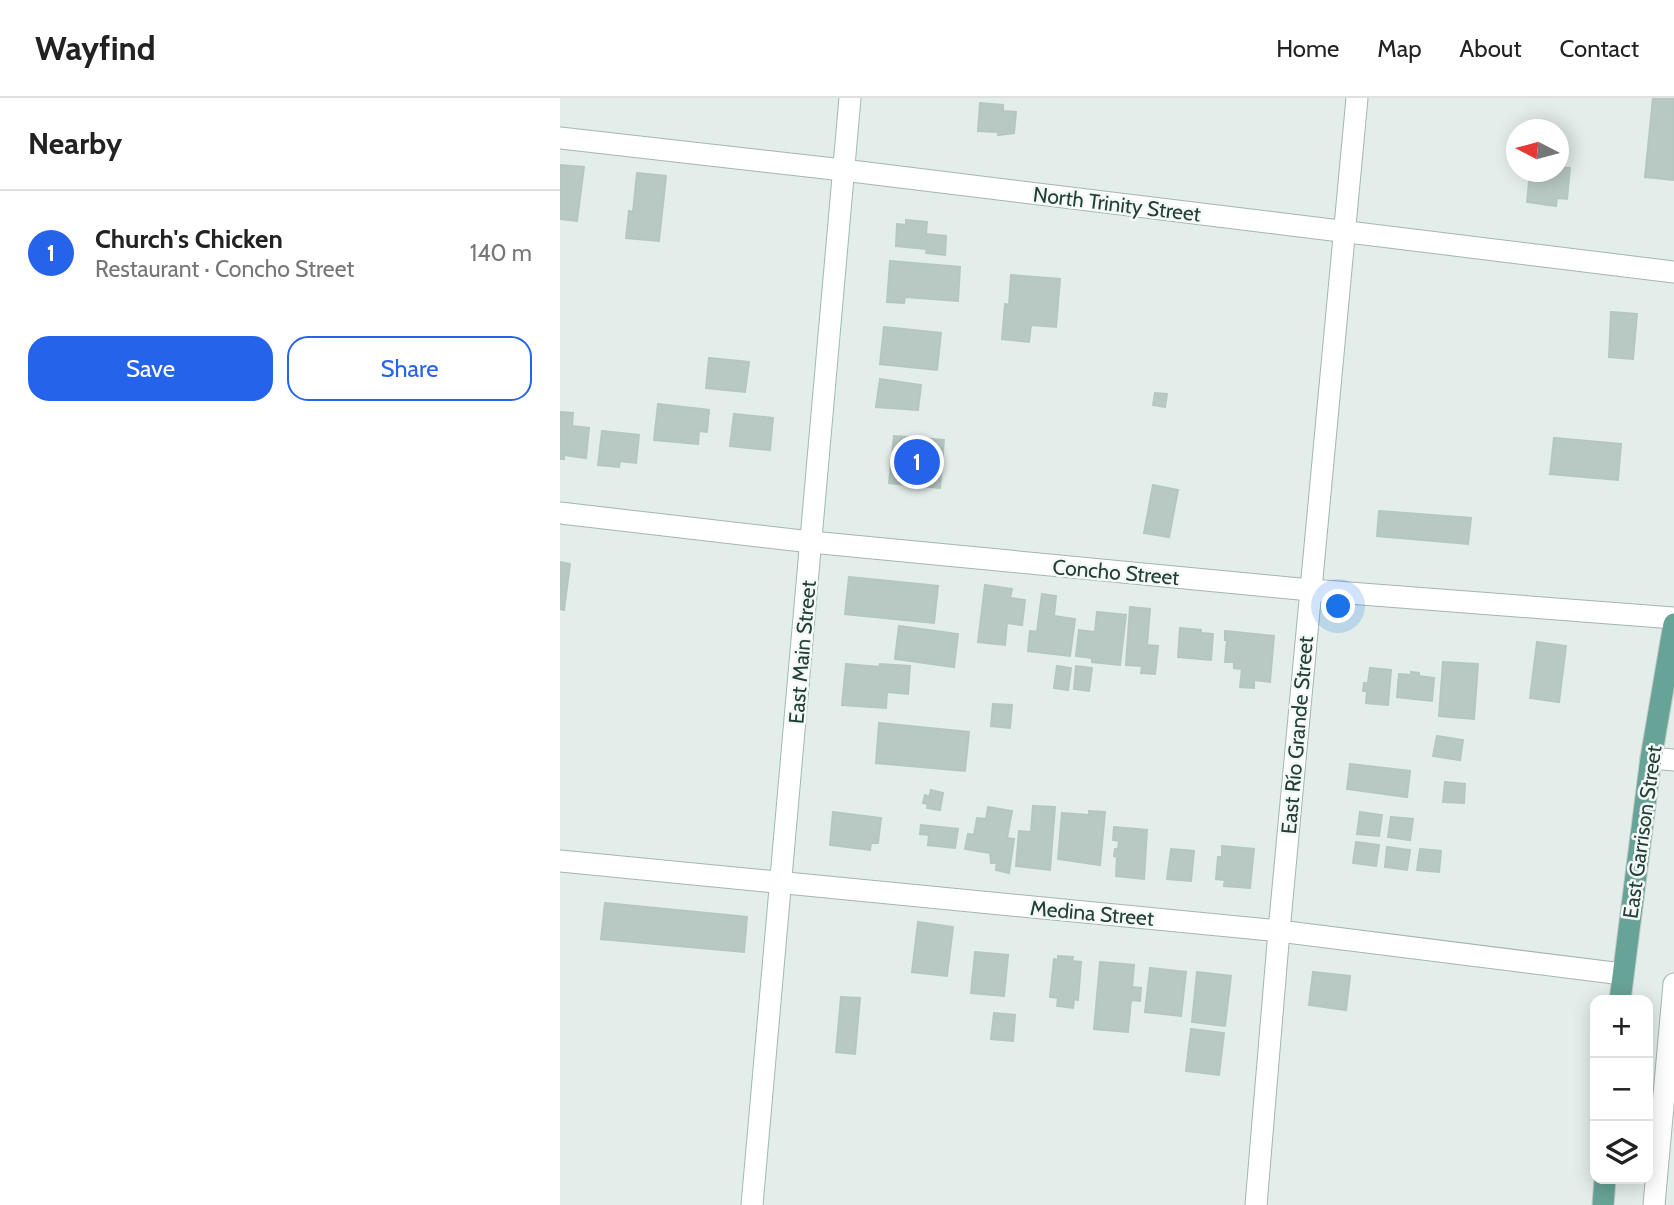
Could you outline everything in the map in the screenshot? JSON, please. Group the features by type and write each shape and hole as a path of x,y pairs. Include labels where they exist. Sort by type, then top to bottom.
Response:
{"main road":[{"name":"East Garrison Street","path":"1620,995 1651,758 1674,624"},
{"path":"1603,1205 1605,1184"}],"street":[{"name":"East Main Street","path":"752,1205 850,98"},
{"name":"East Río Grande Street","path":"1256,1205 1310,590 1357,98"},
{"name":"North Trinity Street","path":"560,138 1674,272"},
{"name":"Concho Street","path":"560,513 811,542 1310,590 1674,618"},
{"path":"1651,758 1674,760"},
{"name":"Medina Street","path":"560,861 1279,931 1622,974"},
{"path":"1654,1205 1674,984"}],"building":[{"path":"1653,98 1674,98 1674,180 1645,177"},
{"path":"980,103 1003,105 1003,111 1016,112 1014,133 998,135 998,132 978,131"},
{"path":"560,165 584,167 577,221 560,219"},
{"path":"637,173 666,176 659,241 626,238 629,211 633,212"},
{"path":"1529,182 1569,182 1567,199 1557,198 1556,206 1527,202"},
{"path":"906,220 927,222 926,234 946,236 945,255 926,253 927,249 896,246 897,224 906,225"},
{"path":"890,261 960,267 958,301 905,297 904,303 887,302"},
{"path":"1011,275 1060,279 1056,327 1031,325 1029,342 1002,339 1005,304 1009,305"},
{"path":"1611,312 1637,314 1633,359 1609,357"},
{"path":"884,327 941,333 937,370 880,364"},
{"path":"709,358 749,362 745,392 706,388"},
{"path":"880,379 921,385 918,410 876,407"},
{"path":"1155,393 1167,394 1165,407 1153,405"},
{"path":"658,404 709,410 707,432 699,431 698,444 654,440"},
{"path":"560,412 573,413 572,426 589,428 586,458 564,455 564,459 560,459"},
{"path":"734,414 773,418 770,450 730,446"},
{"path":"602,431 639,435 636,463 620,461 619,467 598,465"},
{"path":"894,436 944,440 940,488 889,483"},
{"path":"1554,438 1621,444 1618,480 1550,474"},
{"path":"1153,485 1178,490 1169,537 1144,533"},
{"path":"1379,511 1471,518 1468,544 1377,536"},
{"path":"560,562 570,564 564,610 560,609"},
{"path":"849,577 938,586 934,623 845,614"},
{"path":"985,585 1012,589 1010,598 1025,600 1022,625 1007,623 1005,645 978,642"},
{"path":"1042,594 1056,596 1054,616 1075,619 1070,656 1028,651 1030,631 1037,632"},
{"path":"1130,607 1150,609 1147,645 1158,646 1155,674 1141,673 1142,666 1126,665"},
{"path":"1097,612 1126,615 1120,665 1092,662 1092,658 1076,656 1079,630 1095,632"},
{"path":"899,626 958,634 954,667 895,659"},
{"path":"1180,628 1213,634 1211,660 1178,657"},
{"path":"1225,631 1274,636 1270,682 1254,680 1254,688 1240,687 1242,669 1234,668 1234,662 1225,662"},
{"path":"1537,642 1566,646 1559,702 1530,698"},
{"path":"1443,662 1478,664 1474,719 1439,716"},
{"path":"846,664 910,666 908,694 887,692 886,708 842,705"},
{"path":"1057,666 1071,668 1068,690 1054,688"},
{"path":"1076,666 1092,668 1089,691 1074,689"},
{"path":"1370,668 1391,670 1388,705 1366,703 1367,691 1363,691 1364,683 1368,683"},
{"path":"1411,672 1434,678 1432,701 1397,697 1399,674 1411,675"},
{"path":"993,704 1012,705 1010,728 991,726"},
{"path":"879,723 969,732 965,771 876,763"},
{"path":"1437,736 1463,740 1460,760 1433,756"},
{"path":"1350,764 1410,771 1407,797 1347,789"},
{"path":"1445,782 1465,784 1464,803 1443,802"},
{"path":"931,790 943,793 940,810 927,808 928,804 923,803 925,795 929,797"},
{"path":"1033,806 1055,807 1050,870 1016,866 1019,831 1031,832"},
{"path":"988,807 1012,811 1007,838 1014,839 1009,873 996,870 997,863 991,863 990,853 965,849 968,834 974,835 977,818 986,819"},
{"path":"1089,811 1105,812 1100,865 1058,859 1062,813 1089,815"},
{"path":"833,812 881,818 878,843 871,843 870,850 830,845"},
{"path":"1360,812 1382,815 1379,836 1357,834"},
{"path":"1391,817 1413,819 1410,840 1388,837"},
{"path":"921,825 958,829 955,848 928,845 929,835 920,834"},
{"path":"1114,827 1147,830 1144,879 1116,876 1117,857 1114,856 1119,841 1113,840"},
{"path":"1356,842 1379,845 1376,866 1353,863"},
{"path":"1222,846 1254,849 1250,888 1224,886 1225,880 1216,879"},
{"path":"1387,847 1410,850 1407,870 1385,867"},
{"path":"1171,849 1194,851 1191,881 1167,879"},
{"path":"1420,849 1441,851 1439,872 1417,870"},
{"path":"605,903 747,917 744,952 601,939"},
{"path":"918,922 953,927 947,976 912,972"},
{"path":"975,952 1008,955 1004,996 971,993"},
{"path":"1058,956 1073,957 1072,961 1081,962 1078,1000 1074,999 1073,1008 1057,1006 1058,998 1050,997 1054,959 1058,960"},
{"path":"1100,962 1134,965 1132,987 1141,988 1140,1001 1131,1000 1128,1032 1094,1029"},
{"path":"1150,968 1186,972 1181,1016 1145,1012"},
{"path":"1197,972 1231,976 1225,1026 1192,1022"},
{"path":"1313,972 1350,976 1346,1010 1309,1005"},
{"path":"841,997 860,998 855,1054 836,1052"},
{"path":"994,1013 1015,1015 1013,1041 991,1039"},
{"path":"1191,1029 1224,1033 1219,1075 1186,1071"}],"place":[{"name":"Church's Chicken","path":"917,462"}]}
